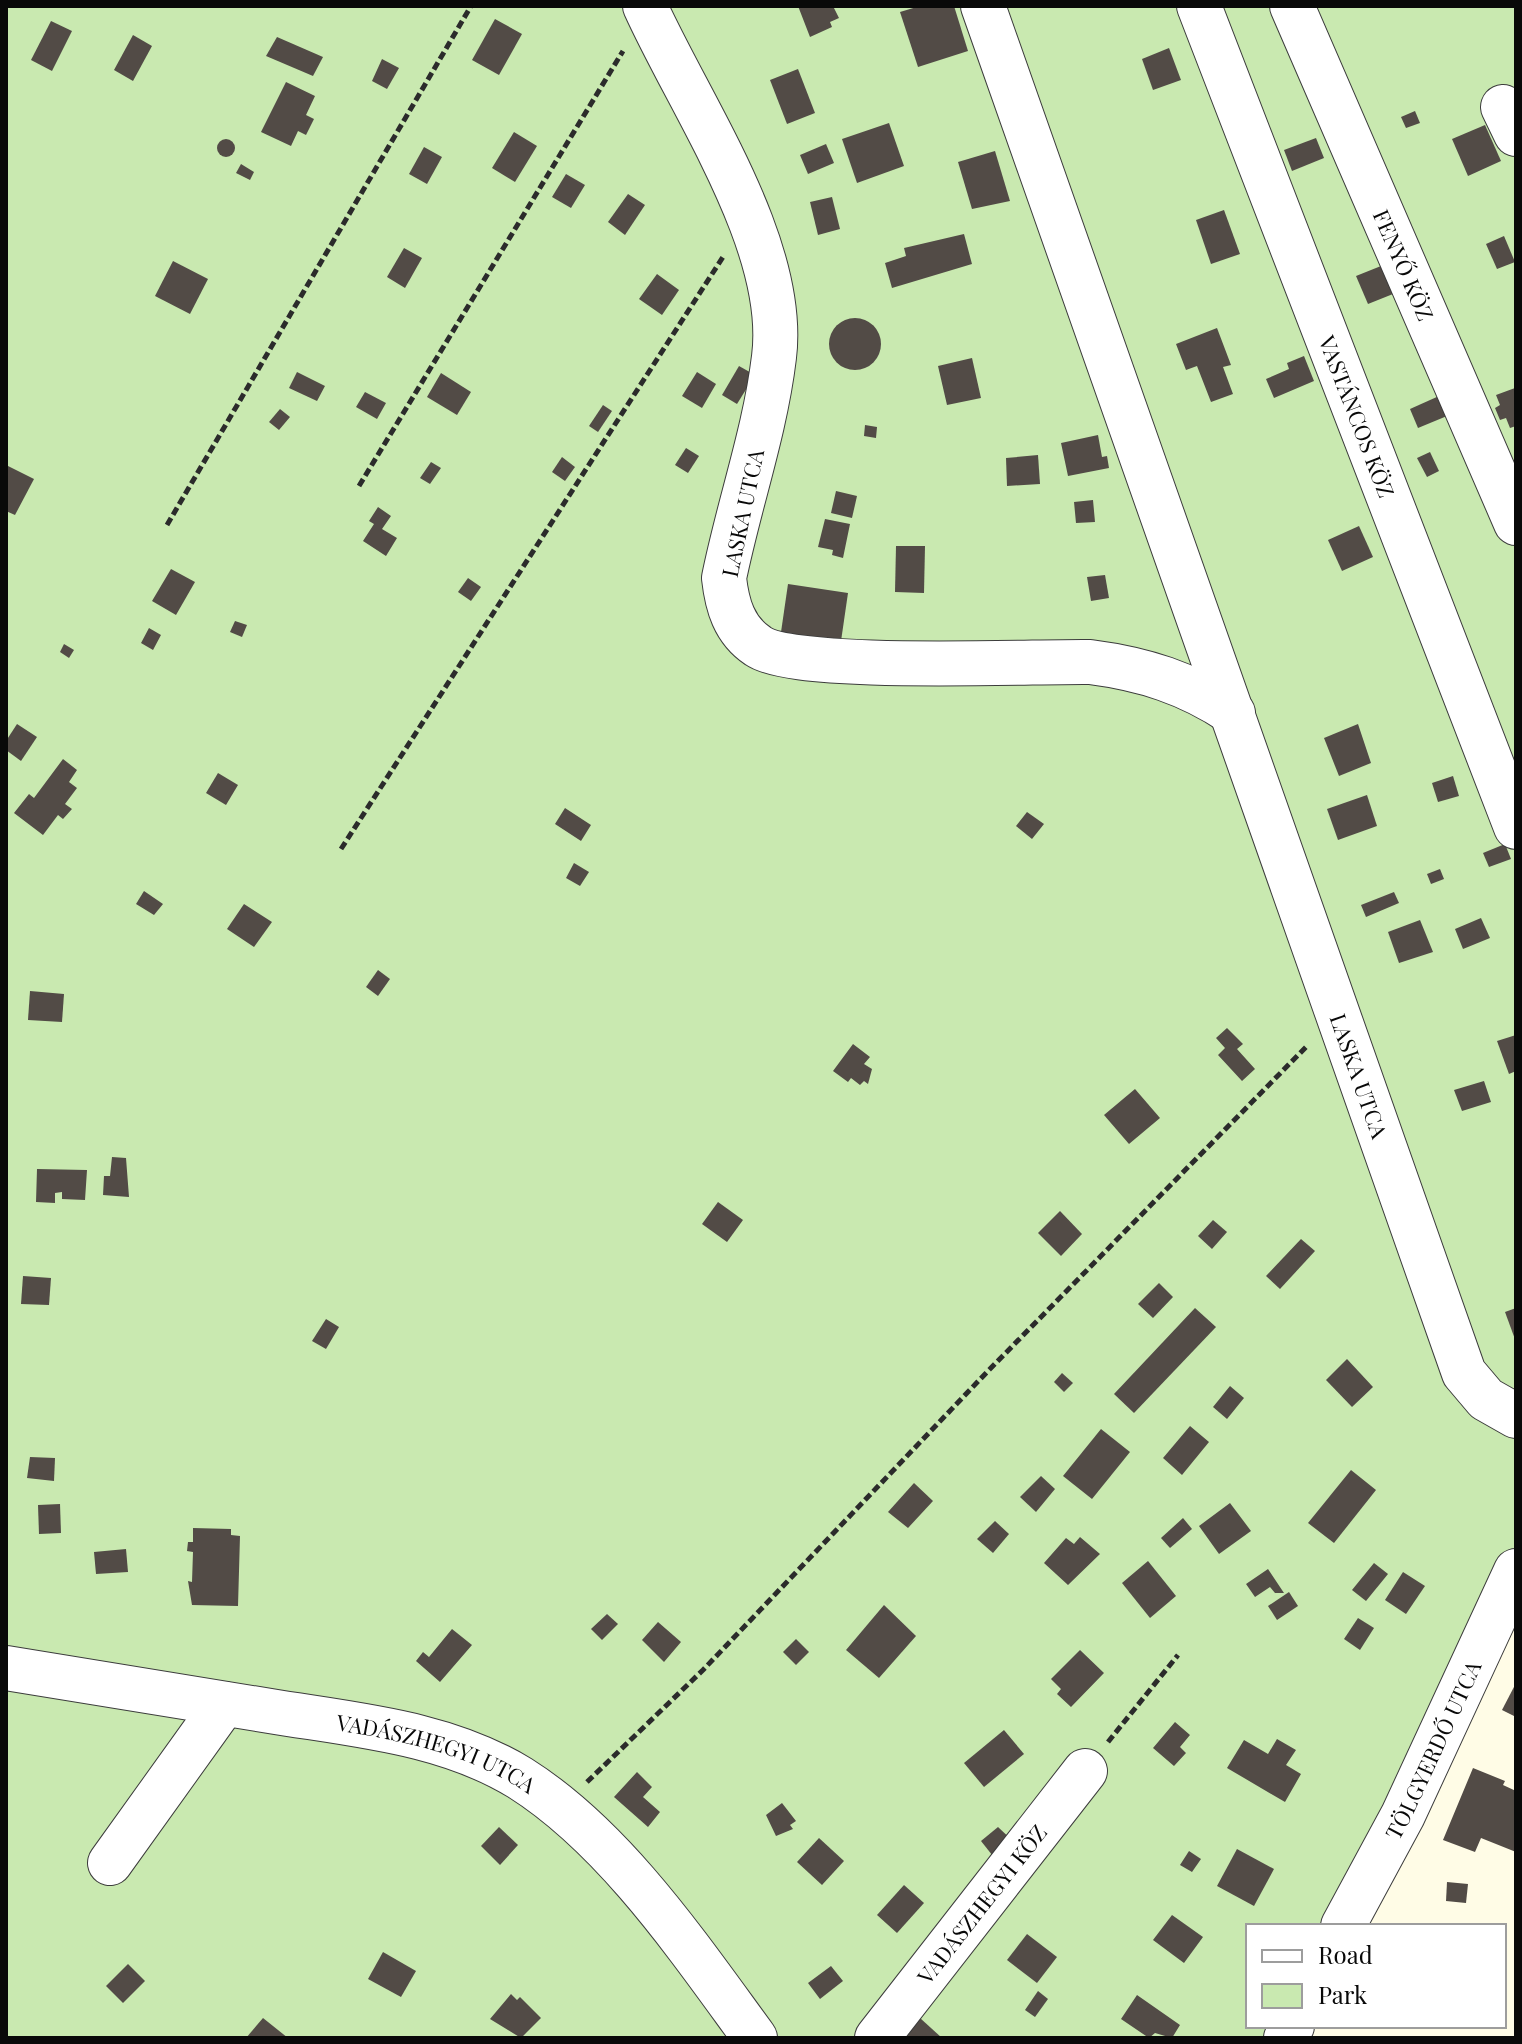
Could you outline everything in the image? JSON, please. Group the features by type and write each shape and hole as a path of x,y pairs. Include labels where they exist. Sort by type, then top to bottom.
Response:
{"street":[{"name":"LASKA UTCA","path":"983,6 1464,1373 1486,1399 1516,1416"},
{"name":"VASTÁNCOS KÖZ","path":"1199,6 1516,827"},
{"name":"FENYŐ KÖZ","path":"1292,6 1516,523"},
{"name":"LASKA UTCA","path":"649,16 750,223 765,261 772,295 775,355 724,578 727,601 738,628 758,647 776,655 824,661 1090,662 1133,668 1203,693 1233,713"},
{"name":"TÖLGYERDŐ UTCA","path":"1344,1924 1403,1815 1516,1571"},
{"name":"VADÁSZHEGYI UTCA","path":"6,1668 405,1733 476,1756 519,1778 554,1803 612,1859 658,1910 755,2038"},
{"path":"110,1863 224,1704"},
{"name":"VADÁSZHEGYI KÖZ","path":"877,2038 1085,1771"}],"path":[{"path":"167,525 471,6"},
{"path":"359,486 629,42 649,16"},
{"path":"341,849 742,228 750,223"},
{"path":"554,1803 593,1778 703,1670 987,1372 1315,1037 1342,1026"},
{"path":"1085,1771 1178,1655"}],"green space":[{"path":"6,6 1516,6 1516,1571 1344,1924 1246,1924 1246,2028 1291,2028 1286,2038 6,2038"}],"building":[{"path":"798,6 833,6 839,18 830,22 832,27 810,37"},
{"path":"920,6 954,6 968,51 918,67 900,12"},
{"path":"495,19 522,34 499,75 472,60"},
{"path":"51,21 72,31 52,71 31,60"},
{"path":"133,35 152,46 133,81 114,70"},
{"path":"277,37 323,57 313,76 266,56"},
{"path":"1169,48 1181,80 1153,90 1142,59"},
{"path":"382,59 399,68 387,89 372,81"},
{"path":"798,69 815,113 787,124 770,80"},
{"path":"286,82 315,96 306,115 314,119 306,135 298,131 291,146 261,132"},
{"path":"1415,111 1420,123 1406,128 1401,117"},
{"path":"889,123 904,166 857,183 842,139"},
{"path":"1485,125 1501,161 1468,176 1452,139"},
{"path":"514,132 537,146 515,182 492,168"},
{"path":"1316,138 1324,158 1292,171 1284,150"},
{"path":"226,139 235,148 226,157 217,148"},
{"path":"826,144 834,163 808,174 800,155"},
{"path":"424,147 442,157 427,184 409,174"},
{"path":"995,151 1010,201 972,209 958,162"},
{"path":"241,164 254,172 250,180 236,173"},
{"path":"566,174 585,185 571,208 552,197"},
{"path":"628,194 645,205 625,235 608,222"},
{"path":"832,197 840,229 818,235 810,202"},
{"path":"1224,210 1240,254 1211,264 1196,220"},
{"path":"964,234 972,264 892,288 885,263 906,256 904,248"},
{"path":"1504,236 1515,262 1497,269 1486,244"},
{"path":"404,248 422,258 405,288 387,277"},
{"path":"173,261 208,279 190,314 155,296"},
{"path":"1386,264 1398,292 1368,304 1356,276"},
{"path":"657,274 679,290 662,315 639,299"},
{"path":"855,318 874,325 881,344 874,363 855,370 836,363 829,344 836,325"},
{"path":"1217,328 1231,365 1223,367 1233,394 1211,402 1197,366 1186,370 1176,344"},
{"path":"1304,356 1314,381 1274,398 1266,379 1289,369 1287,363"},
{"path":"972,358 981,398 947,405 938,366"},
{"path":"739,366 755,375 737,404 722,395"},
{"path":"297,372 325,386 317,401 289,388"},
{"path":"697,372 716,384 702,408 682,396"},
{"path":"441,373 471,392 457,415 427,397"},
{"path":"1515,388 1516,426 1510,428 1506,418 1500,420 1495,408 1500,405 1496,395"},
{"path":"365,392 386,403 377,419 356,407"},
{"path":"1439,396 1447,416 1418,428 1410,409"},
{"path":"603,405 612,411 598,432 589,426"},
{"path":"280,409 290,417 279,430 269,422"},
{"path":"865,425 877,427 876,438 864,436"},
{"path":"1098,435 1102,457 1107,456 1109,468 1068,476 1061,443"},
{"path":"686,448 699,456 688,473 675,465"},
{"path":"1430,452 1439,471 1427,477 1417,458"},
{"path":"1038,455 1040,484 1007,486 1006,458"},
{"path":"562,457 575,467 565,481 552,472"},
{"path":"431,462 441,468 430,484 420,478"},
{"path":"8,466 34,479 15,515 6,511"},
{"path":"836,491 857,496 852,518 831,513"},
{"path":"1093,500 1095,522 1076,523 1074,502"},
{"path":"378,507 391,516 382,529 397,538 386,556 363,541 374,524 369,521"},
{"path":"825,519 850,524 843,558 832,555 833,550 818,547"},
{"path":"1359,526 1373,557 1342,571 1328,540"},
{"path":"896,546 925,546 924,593 895,592"},
{"path":"171,569 195,582 176,615 152,601"},
{"path":"1105,575 1109,598 1091,601 1087,577"},
{"path":"468,578 481,587 471,601 458,592"},
{"path":"788,584 848,593 840,648 780,639"},
{"path":"235,621 247,625 242,637 230,632"},
{"path":"149,628 161,635 153,650 141,643"},
{"path":"64,644 74,650 69,658 60,652"},
{"path":"17,724 37,737 21,761 6,750 6,741"},
{"path":"1358,724 1371,763 1339,776 1324,738"},
{"path":"63,759 77,770 69,782 77,788 65,804 72,809 63,819 58,815 43,835 14,813 29,794 34,798"},
{"path":"218,773 238,785 226,805 206,793"},
{"path":"1453,776 1459,796 1438,802 1432,783"},
{"path":"1367,795 1377,826 1338,840 1327,809"},
{"path":"565,808 591,825 581,841 555,824"},
{"path":"1027,812 1044,824 1032,839 1016,826"},
{"path":"1505,844 1511,859 1489,867 1483,853"},
{"path":"574,863 589,872 580,886 566,878"},
{"path":"1440,869 1444,879 1431,884 1427,874"},
{"path":"144,891 163,904 154,915 136,904"},
{"path":"1394,892 1399,903 1366,917 1361,905"},
{"path":"244,904 272,922 254,947 227,929"},
{"path":"1481,918 1490,938 1463,949 1455,929"},
{"path":"1420,920 1433,952 1399,963 1388,932"},
{"path":"378,970 390,979 378,996 366,987"},
{"path":"30,991 64,994 62,1022 28,1020"},
{"path":"1227,1028 1243,1044 1237,1049 1255,1069 1242,1081 1218,1055 1225,1048 1216,1038"},
{"path":"1516,1035 1516,1071 1509,1074 1497,1041"},
{"path":"853,1044 870,1057 864,1064 872,1069 868,1084 864,1081 860,1085 851,1078 848,1082 833,1071"},
{"path":"1484,1081 1491,1102 1462,1111 1454,1090"},
{"path":"1135,1089 1160,1118 1129,1144 1104,1115"},
{"path":"112,1157 126,1158 129,1197 103,1195 104,1176 110,1176"},
{"path":"37,1169 87,1170 85,1200 62,1199 62,1192 55,1193 55,1203 36,1202"},
{"path":"718,1202 743,1220 727,1242 702,1224"},
{"path":"1060,1211 1082,1234 1061,1256 1038,1233"},
{"path":"1213,1220 1227,1232 1212,1249 1198,1236"},
{"path":"1301,1239 1315,1251 1280,1289 1266,1276"},
{"path":"23,1276 51,1278 49,1305 21,1304"},
{"path":"1159,1283 1173,1297 1153,1318 1138,1304"},
{"path":"1195,1308 1216,1327 1134,1413 1114,1394"},
{"path":"1516,1308 1516,1342 1505,1312"},
{"path":"326,1319 339,1327 326,1349 312,1341"},
{"path":"1347,1359 1373,1387 1352,1407 1326,1380"},
{"path":"1062,1373 1073,1383 1064,1392 1054,1382"},
{"path":"1230,1386 1244,1398 1227,1419 1213,1407"},
{"path":"1190,1426 1209,1442 1182,1475 1163,1458"},
{"path":"1101,1429 1130,1452 1092,1499 1063,1476"},
{"path":"30,1457 55,1458 54,1481 27,1478"},
{"path":"1351,1470 1376,1490 1334,1543 1308,1523"},
{"path":"1041,1476 1055,1489 1036,1512 1020,1497"},
{"path":"914,1483 933,1501 908,1528 888,1512"},
{"path":"1230,1503 1251,1531 1219,1554 1199,1526"},
{"path":"60,1504 61,1533 39,1534 38,1505"},
{"path":"1183,1518 1192,1529 1170,1548 1161,1538"},
{"path":"995,1521 1009,1534 993,1553 977,1539"},
{"path":"193,1528 231,1529 231,1535 240,1536 238,1606 192,1605 188,1581 192,1582 193,1552 187,1551 188,1542 193,1542"},
{"path":"1080,1537 1100,1554 1068,1585 1044,1563 1066,1538 1074,1544"},
{"path":"126,1549 128,1572 96,1574 94,1552"},
{"path":"1148,1561 1176,1596 1150,1618 1122,1583"},
{"path":"1374,1563 1388,1574 1366,1601 1352,1590"},
{"path":"1268,1569 1284,1593 1275,1593 1270,1587 1255,1597 1246,1584"},
{"path":"1403,1572 1425,1586 1406,1614 1385,1600"},
{"path":"1289,1592 1298,1606 1277,1620 1268,1606"},
{"path":"884,1605 916,1636 879,1678 846,1650"},
{"path":"607,1614 618,1624 602,1640 591,1629"},
{"path":"1358,1618 1374,1628 1360,1650 1344,1639"},
{"path":"658,1622 681,1642 664,1662 642,1640"},
{"path":"452,1629 472,1645 440,1682 416,1661 423,1652 429,1657"},
{"path":"796,1639 809,1652 796,1665 783,1652"},
{"path":"1080,1650 1104,1673 1071,1707 1057,1694 1061,1689 1051,1679"},
{"path":"1516,1683 1516,1717 1502,1710"},
{"path":"1175,1722 1190,1735 1180,1747 1186,1753 1174,1766 1153,1748"},
{"path":"1004,1730 1024,1754 984,1787 964,1763"},
{"path":"1277,1739 1296,1750 1286,1765 1301,1774 1285,1802 1227,1768 1244,1740 1268,1754"},
{"path":"1473,1768 1505,1781 1503,1785 1516,1791 1516,1852 1481,1838 1475,1852 1443,1840"},
{"path":"637,1772 652,1787 643,1797 660,1812 648,1827 614,1797"},
{"path":"782,1803 796,1821 790,1825 793,1829 776,1836 766,1815"},
{"path":"499,1827 518,1845 500,1865 481,1846"},
{"path":"998,1827 1016,1844 1000,1865 981,1841"},
{"path":"819,1838 844,1861 822,1885 797,1862"},
{"path":"1237,1849 1274,1869 1254,1906 1217,1886"},
{"path":"1189,1851 1201,1859 1192,1872 1180,1865"},
{"path":"1447,1882 1468,1884 1466,1903 1446,1901"},
{"path":"904,1885 924,1903 897,1933 877,1915"},
{"path":"1172,1915 1203,1937 1184,1963 1153,1940"},
{"path":"1027,1934 1057,1957 1037,1983 1007,1960"},
{"path":"383,1952 416,1971 401,1997 368,1979"},
{"path":"128,1964 145,1981 123,2003 106,1986"},
{"path":"831,1966 843,1981 820,1999 808,1983"},
{"path":"1038,1991 1048,1999 1035,2017 1025,2010"},
{"path":"511,1994 517,2000 520,1997 541,2018 521,2038 490,2019"},
{"path":"1137,1995 1180,2025 1172,2038 1155,2033 1149,2038 1121,2019"},
{"path":"263,2018 288,2038 246,2038"},
{"path":"920,2018 942,2038 902,2038"}]}
